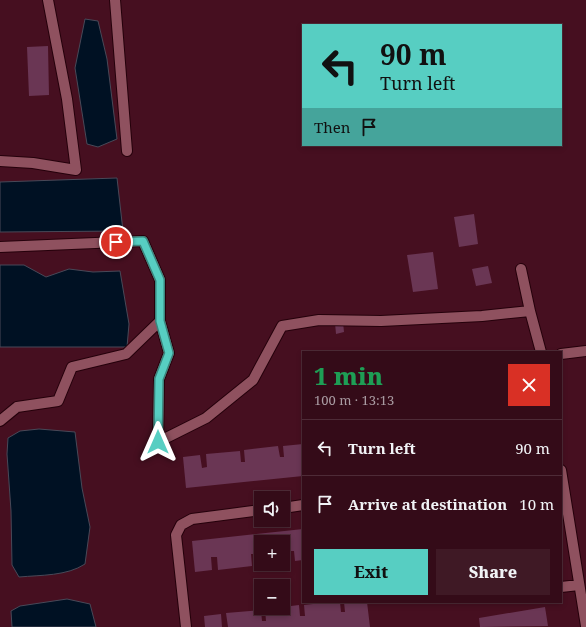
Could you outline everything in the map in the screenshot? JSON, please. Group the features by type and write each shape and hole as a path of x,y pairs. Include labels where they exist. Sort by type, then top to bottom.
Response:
{"street":[{"path":"0,161 33,163 76,170 67,99 48,0"},
{"path":"115,0 127,150"},
{"path":"0,247 143,241 160,280 160,321 169,353 159,379 158,442 206,418 253,380 282,326 319,320 381,321 530,312"},
{"path":"521,269 530,312 541,351"},
{"path":"0,421 17,407 58,401 72,367 126,354 160,321"},
{"path":"562,354 586,351"},
{"path":"562,479 586,626"},
{"path":"290,507 302,505"},
{"path":"186,627 176,535 181,525 192,519 254,511"},
{"path":"562,587 579,584"}],"water":[{"path":"85,19 98,21 107,59 117,139 98,147 87,144 75,68"},
{"path":"117,178 123,231 0,232 0,182"},
{"path":"0,265 24,265 46,277 69,269 93,272 120,271 129,324 127,347 0,347"},
{"path":"39,429 75,432 82,488 90,527 85,564 62,573 19,577 12,565 11,511 7,454 8,438 20,431"},
{"path":"67,599 90,604 96,627 12,627 11,611 20,606"}],"building":[{"path":"48,46 49,95 29,96 27,47"},
{"path":"474,214 478,244 459,247 454,217"},
{"path":"433,252 438,289 413,292 407,255"},
{"path":"488,266 492,283 476,286 472,269"},
{"path":"343,322 344,332 336,334 335,323"},
{"path":"302,444 302,476 186,488 183,457 200,455 202,468 207,467 206,454 240,451 241,462 245,462 244,450 278,446 280,457 284,457 283,446"},
{"path":"302,529 302,560 295,561 294,551 290,551 290,535 254,535 254,554 251,554 252,566 218,570 217,557 211,557 212,570 195,572 192,541"},
{"path":"340,603 341,612 345,612 344,603 367,603 370,627 228,627 226,613 254,611 254,615 261,615 262,621 266,621 266,615 290,615 290,606 299,605 300,616 305,616 304,605"},
{"path":"545,607 548,626 480,627 479,618"},
{"path":"221,614 222,627 205,627 204,616"}],"route":[{"path":"116,242 143,241 160,280 160,321 169,353 159,379 158,442"}]}
